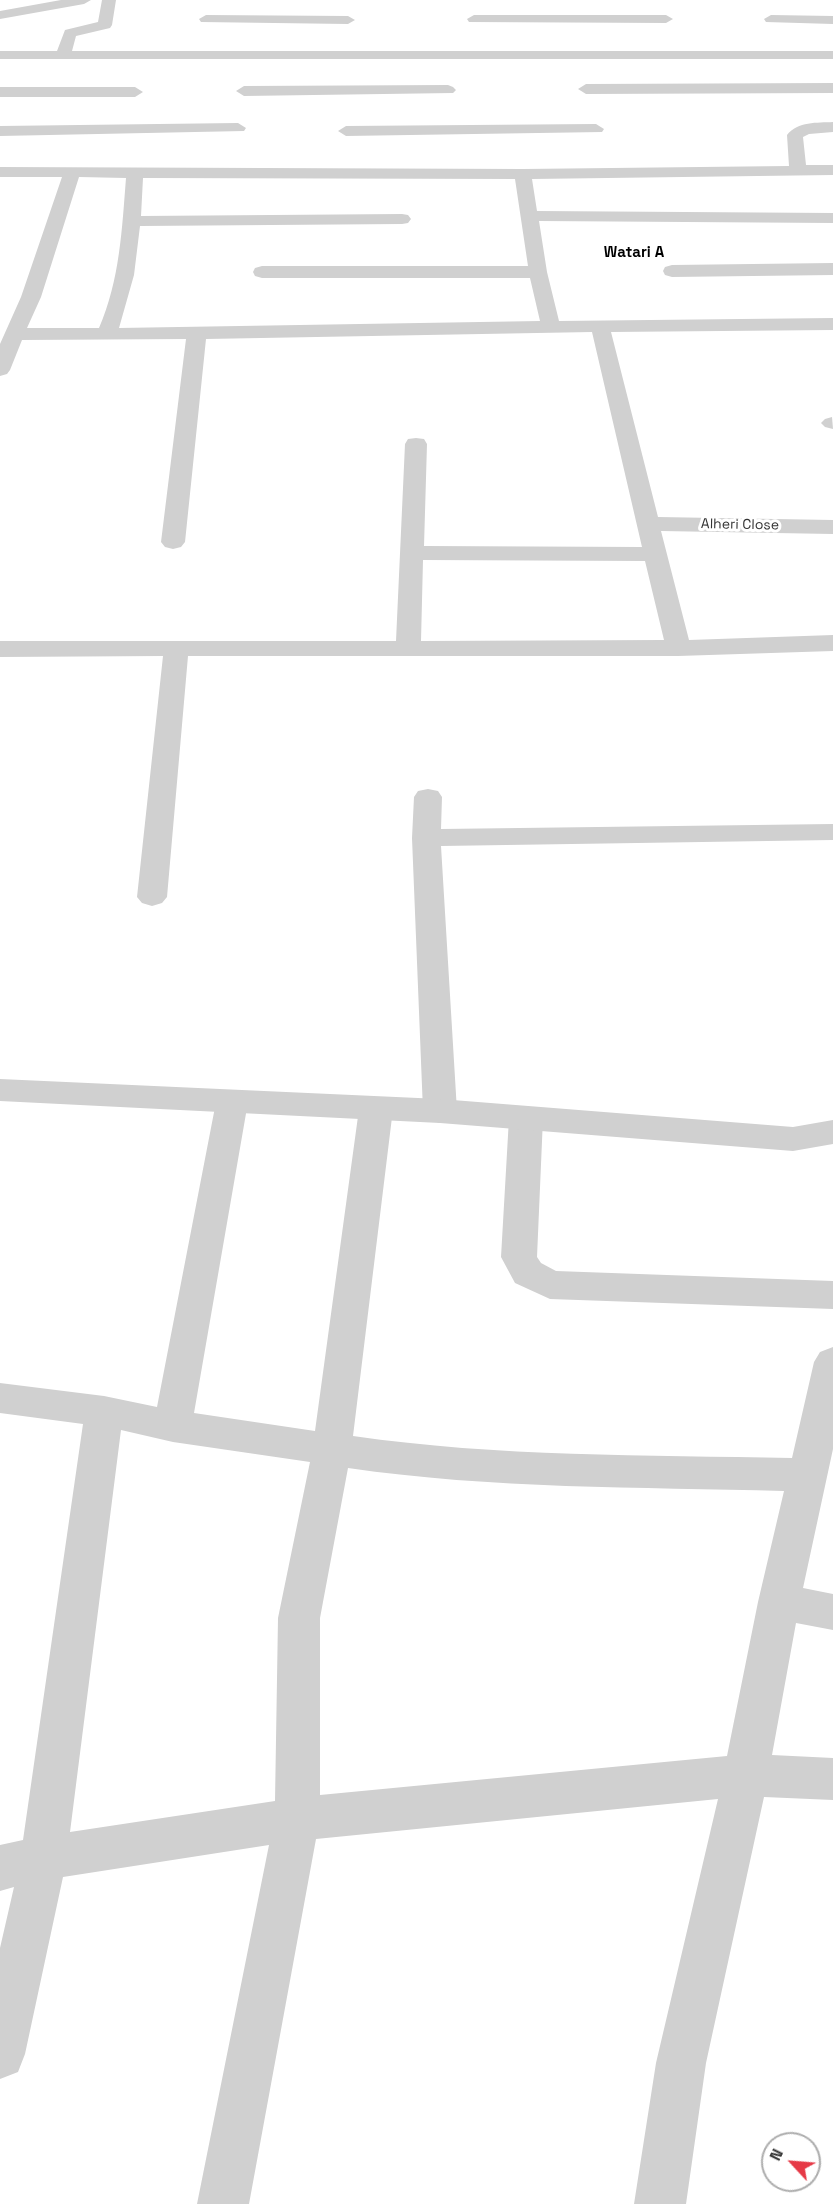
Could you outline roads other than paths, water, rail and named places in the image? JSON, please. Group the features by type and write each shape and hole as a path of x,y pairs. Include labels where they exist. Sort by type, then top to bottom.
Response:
{"street":[{"path":"0,15 84,0"},
{"path":"63,55 70,33 105,25 109,0"},
{"path":"660,0 678,55"},
{"path":"206,19 346,32 583,72 833,88"},
{"path":"474,19 666,19"},
{"path":"771,19 833,20"},
{"path":"246,73 346,32"},
{"path":"0,55 63,55 448,90"},
{"path":"583,72 678,55 833,55"},
{"path":"346,131 597,135 583,72"},
{"path":"233,159 238,128 243,116 246,73"},
{"path":"0,92 135,92"},
{"path":"798,171 795,135 805,129 833,127"},
{"path":"0,131 238,128"},
{"path":"0,172 135,173 233,159 523,174 605,167 833,170"},
{"path":"0,370 31,297 72,172"},
{"path":"107,333 114,319 128,265 135,173"},
{"path":"523,174 538,272 551,327"},
{"path":"530,216 833,218"},
{"path":"130,221 402,219"},
{"path":"672,272 833,269"},
{"path":"262,272 538,272"},
{"path":"14,334 833,324"},
{"path":"600,326 678,648"},
{"path":"172,542 197,333"},
{"path":"408,648 416,444"},
{"name":"Alheri Close","path":"648,524 833,526"},
{"path":"412,553 655,554"},
{"path":"0,649 678,648 833,643"},
{"path":"152,897 176,649"},
{"path":"428,797 426,838 440,1111"},
{"path":"426,838 833,832"},
{"path":"0,1089 440,1111 793,1139 833,1132"},
{"path":"173,1426 232,1102"},
{"path":"223,2204 297,1819 299,1618 332,1449 376,1109"},
{"path":"526,1118 519,1257 528,1273 550,1285 833,1295"},
{"path":"660,2204 681,2063 746,1776 779,1602 833,1362"},
{"path":"0,1398 104,1411 173,1426 412,1461 528,1468 808,1475"},
{"path":"0,2054 22,1863 104,1411"},
{"path":"779,1602 833,1612"},
{"path":"22,1863 297,1819 746,1776 833,1779"}],"district":[{"name":"Watari A","path":"634,253"}]}
